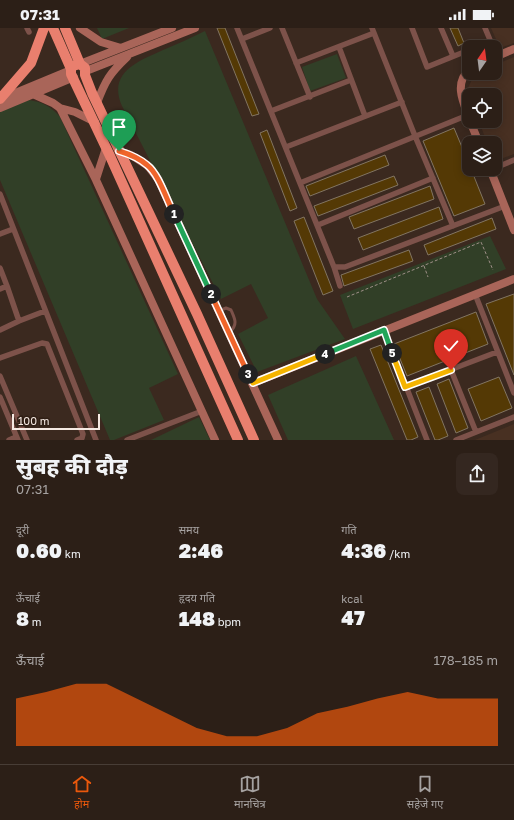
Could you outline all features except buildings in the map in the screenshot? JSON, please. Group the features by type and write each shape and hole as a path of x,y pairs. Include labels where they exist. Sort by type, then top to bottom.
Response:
{"highway":[{"path":"0,99 31,63 44,28"},
{"path":"53,28 97,103 197,314 254,440"},
{"path":"65,28 95,122 238,440"}],"street":[{"path":"80,28 101,42 122,48"},
{"path":"0,108 34,94 122,48 172,28"},
{"path":"0,99 132,53 194,28"},
{"path":"237,28 318,225 340,286"},
{"path":"242,39 270,28"},
{"path":"282,28 310,97"},
{"path":"412,28 427,67 462,53"},
{"path":"441,28 453,56"},
{"path":"485,28 490,40"},
{"path":"296,63 339,47 374,30 415,136 453,226"},
{"path":"339,47 365,116"},
{"path":"502,53 514,49"},
{"path":"97,103 105,82 110,74 132,53"},
{"path":"271,112 351,80"},
{"path":"462,80 460,85 462,97"},
{"path":"34,94 54,103 60,108 96,179 215,440"},
{"path":"286,147 402,102"},
{"path":"60,108 75,112 95,122"},
{"path":"300,183 415,136 462,120"},
{"path":"96,179 106,148"},
{"path":"119,151 131,155 148,166 158,179 278,440"},
{"path":"502,165 514,160"},
{"path":"494,176 514,230"},
{"path":"318,225 433,178"},
{"path":"0,194 96,440"},
{"path":"334,267 345,267 505,206"},
{"path":"0,234 13,229"},
{"path":"0,268 19,321"},
{"path":"253,383 514,279"},
{"path":"0,289 7,286"},
{"path":"475,294 514,393"},
{"path":"0,330 45,311"},
{"path":"384,330 427,440"},
{"path":"0,358 42,343 47,344 83,434 82,438 76,440"},
{"path":"405,387 497,352"},
{"path":"451,370 476,432"},
{"path":"0,376 27,440"},
{"path":"0,397 17,438 9,440"},
{"path":"127,440 202,411"},
{"path":"456,440 514,417"}],"path":[{"path":"347,297 481,242 494,270"},
{"path":"424,266 428,277"}],"shaded area":[{"path":"491,28 514,28 514,43 502,47 502,40 496,40"},
{"path":"514,57 514,154 502,158 502,136 484,136 482,128 502,128 502,88 468,88 472,80 502,80 502,62"},
{"path":"514,424 514,440 475,440"}],"green space":[{"path":"97,28 129,28 102,39"},
{"path":"205,31 317,299 345,339 257,372 238,334 268,318 251,284 221,299 122,106 118,94 122,76 128,69 154,54"},
{"path":"337,54 346,78 310,91 302,67"},
{"path":"29,100 38,102 54,110 60,117 178,374 149,388 164,420 114,440 110,440 0,180 0,111"},
{"path":"490,236 506,269 353,329 340,295"},
{"path":"356,356 394,440 288,440 268,395"},
{"path":"199,417 210,440 151,440"}],"route":[{"path":"119,151 131,155 148,166 158,179 253,383 384,330 405,387 451,370"}]}
